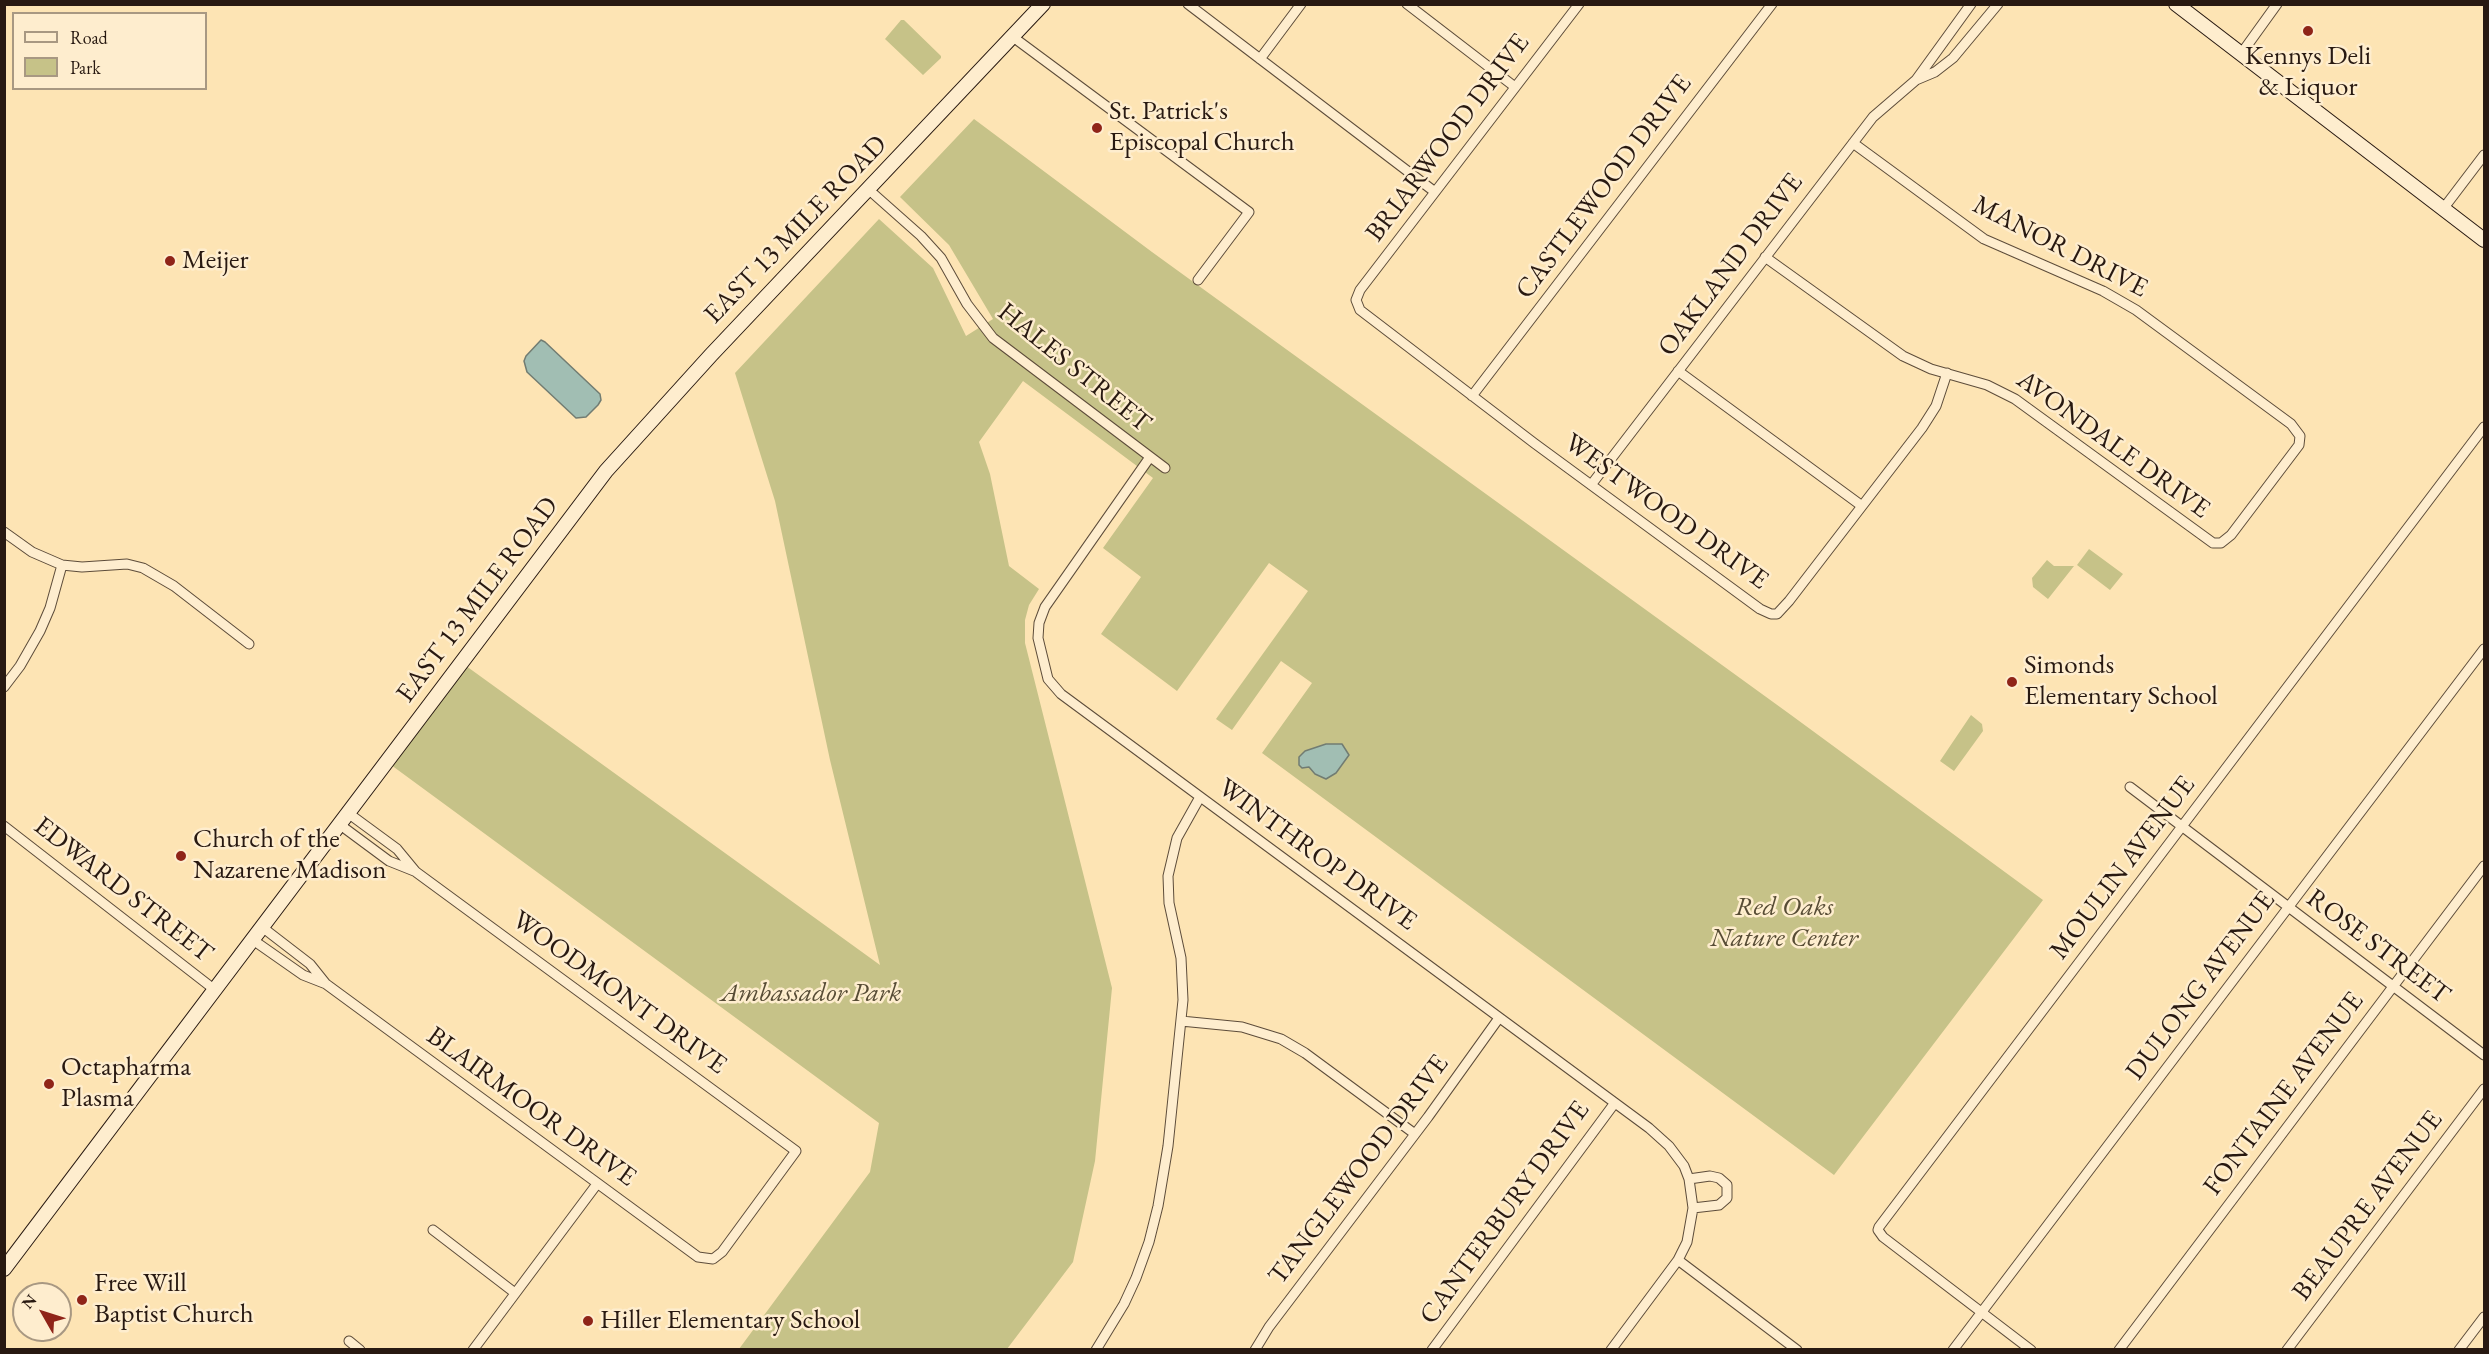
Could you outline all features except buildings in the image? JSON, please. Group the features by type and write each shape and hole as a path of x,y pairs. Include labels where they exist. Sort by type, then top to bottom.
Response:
{"main road":[{"name":"EAST 13 MILE ROAD","path":"4,1269 606,471 711,355 1043,4"},
{"path":"2176,4 2484,240"}],"street":[{"path":"1188,4 1435,192"},
{"path":"1260,59 1300,4"},
{"path":"1407,4 1515,87"},
{"name":"BRIARWOOD DRIVE","path":"1356,300 1362,287 1579,4"},
{"name":"CASTLEWOOD DRIVE","path":"1472,396 1772,4"},
{"name":"OAKLAND DRIVE","path":"1591,485 1853,143 1885,105 1916,80 1944,66 1965,46 1998,4"},
{"path":"2241,54 2277,4"},
{"name":"OAKLAND DRIVE","path":"1916,80 1969,8 1983,24"},
{"path":"1012,37 1249,212 1198,280"},
{"name":"MANOR DRIVE","path":"1853,143 1984,239 2103,291 2136,310 2291,424 2300,436 2299,445 2231,535 2218,544"},
{"path":"2443,209 2484,155"},
{"name":"HALES STREET","path":"868,189 936,252 977,320 993,338 1019,360 1165,468"},
{"name":"AVONDALE DRIVE","path":"1765,257 1896,352 1916,363 1987,385 2015,399 2204,538 2218,544"},
{"name":"WESTWOOD DRIVE","path":"1356,300 1360,310 1472,396 1771,615 1778,614 1929,417 1941,394 1947,373"},
{"path":"1678,371 1862,506"},
{"name":"MOULIN AVENUE","path":"1982,1312 1883,1237 1878,1230 1879,1227 2484,427"},
{"name":"WINTHROP DRIVE","path":"1150,457 1051,596 1039,623 1038,638 1044,668 1053,686 1669,1146 1684,1166 1689,1179 1693,1208 1689,1236 1678,1260 1611,1350"},
{"path":"4,532 32,552 62,565 82,567 127,564 143,568 174,586 249,644"},
{"path":"4,687 20,666 40,631 54,596 62,565"},
{"name":"DULONG AVENUE","path":"1953,1350 2484,649"},
{"name":"ROSE STREET","path":"2130,787 2484,1055"},
{"path":"1096,1350 1124,1304 1149,1242 1164,1173 1181,1021 1182,974 1169,903 1168,876 1177,838 1200,798"},
{"name":"WOODMONT DRIVE","path":"348,813 397,849 416,872"},
{"name":"WOODMONT DRIVE","path":"339,824 389,861 416,872 796,1151 722,1252 713,1259"},
{"name":"EDWARD STREET","path":"4,826 215,990"},
{"name":"FONTAINE AVENUE","path":"2119,1350 2484,867"},
{"name":"BLAIRMOOR DRIVE","path":"262,927 310,963 326,984"},
{"name":"BLAIRMOOR DRIVE","path":"253,940 303,975 326,984 698,1257 713,1259"},
{"name":"TANGLEWOOD DRIVE","path":"1256,1350 1269,1327 1415,1134 1499,1018"},
{"path":"1181,1021 1242,1027 1281,1039 1305,1053 1415,1134"},
{"name":"BEAUPRE AVENUE","path":"2287,1350 2484,1089"},
{"name":"CANTERBURY DRIVE","path":"1432,1350 1614,1104"},
{"path":"1689,1179 1710,1176 1719,1178 1727,1185 1727,1198 1719,1205 1693,1208"},
{"path":"473,1350 597,1184"},
{"path":"433,1230 515,1293"},
{"path":"1678,1260 1792,1348"},
{"path":"1982,1312 2031,1350"},
{"path":"2459,1350 2484,1317"},
{"path":"349,1341 360,1350"}],"green space":[{"path":"901,20 904,20 941,56 923,75 885,39"},
{"path":"974,119 1152,252 2043,900 1834,1175 1262,753 1312,683 1281,661 1232,730 1216,719 1308,591 1269,563 1177,691 1101,634 1141,577 1103,548 1153,478 1023,381 979,442 990,474 1009,566 1039,589 1029,605 1025,620 1025,643 1112,988 1095,1161 1073,1262 1007,1349 739,1349 870,1172 879,1123 387,762 462,663 880,965 830,760 775,501 735,373 879,219 933,268 966,336 993,319 949,245 900,197"},
{"path":"2089,549 2123,574 2110,590 2077,565"},
{"path":"2047,560 2054,566 2074,566 2048,599 2033,587 2032,578"},
{"path":"1971,715 1982,724 1983,731 1954,771 1940,761"}],"shaded area":[{"path":"541,340 600,394 601,400 598,405 586,417 576,418 527,372 524,361 526,356"},
{"path":"1326,744 1342,744 1349,755 1336,773 1326,779 1315,774 1309,767 1302,768 1299,765 1299,757 1305,751"}],"place":[{"name":"Kennys Deli & Liquor","path":"2308,31"},
{"name":"St. Patrick's Episcopal Church","path":"1097,128"},
{"name":"Meijer","path":"170,261"},
{"name":"Simonds Elementary School","path":"2012,682"},
{"name":"Church of the Nazarene Madison","path":"181,856"},
{"name":"Octapharma Plasma","path":"49,1084"},
{"name":"Free Will Baptist Church","path":"82,1300"},
{"name":"Hiller Elementary School","path":"588,1321"}],"park label":[{"name":"Red Oaks Nature Center","path":"1784,924"},
{"name":"Ambassador Park","path":"811,994"}]}
